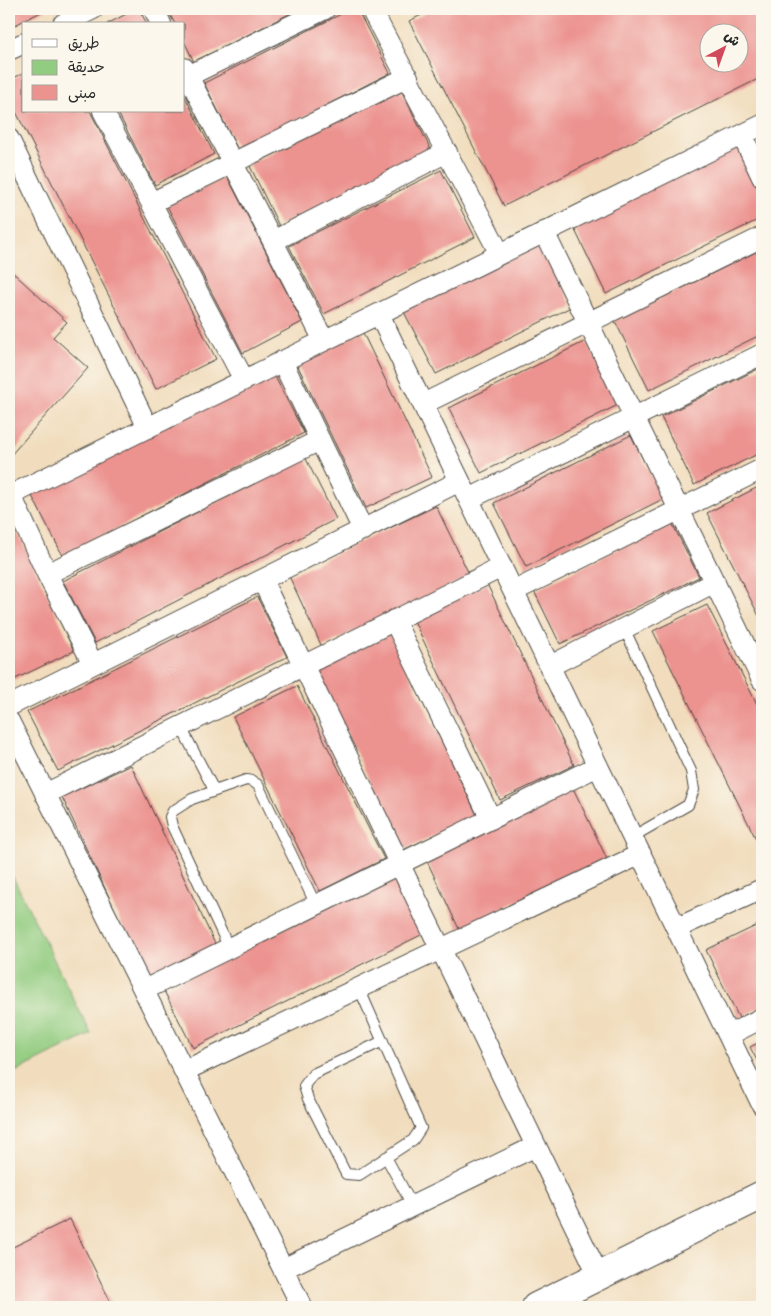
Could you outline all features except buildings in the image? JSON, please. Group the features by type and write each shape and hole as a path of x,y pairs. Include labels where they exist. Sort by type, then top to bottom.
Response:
{"street":[{"path":"67,22 93,9"},
{"path":"154,9 160,22"},
{"path":"324,341 186,72 325,9"},
{"path":"372,9 500,254"},
{"path":"9,50 22,44"},
{"path":"151,203 408,77"},
{"path":"104,112 244,380"},
{"path":"93,664 47,574 10,495 762,125"},
{"path":"742,135 762,177"},
{"path":"9,139 148,428"},
{"path":"273,241 447,152"},
{"path":"544,232 679,510 761,673"},
{"path":"423,404 762,237"},
{"path":"379,314 762,1105"},
{"path":"469,499 762,354"},
{"path":"282,361 363,530"},
{"path":"47,574 320,440"},
{"path":"514,591 762,469"},
{"path":"9,706 460,481"},
{"path":"45,794 502,567"},
{"path":"262,580 598,1276"},
{"path":"550,666 715,582"},
{"path":"394,620 490,819"},
{"path":"9,721 302,1307"},
{"path":"144,990 598,766"},
{"path":"184,1072 440,949 636,845"},
{"path":"677,928 762,889"},
{"path":"729,1035 762,1018"},
{"path":"283,1269 536,1146"},
{"path":"536,1307 762,1195"}],"lane":[{"path":"624,628 691,772 694,790 688,805 636,845"},
{"path":"181,727 214,790"},
{"path":"229,948 172,826 170,817 172,811 192,799 246,780 258,785 316,905"},
{"path":"359,988 383,1041 421,1128 413,1140 386,1158 358,1175 346,1174 308,1099 304,1086 313,1074 383,1041"},
{"path":"386,1158 412,1205"}],"green space":[{"path":"9,869 91,1034 9,1075"}]}
